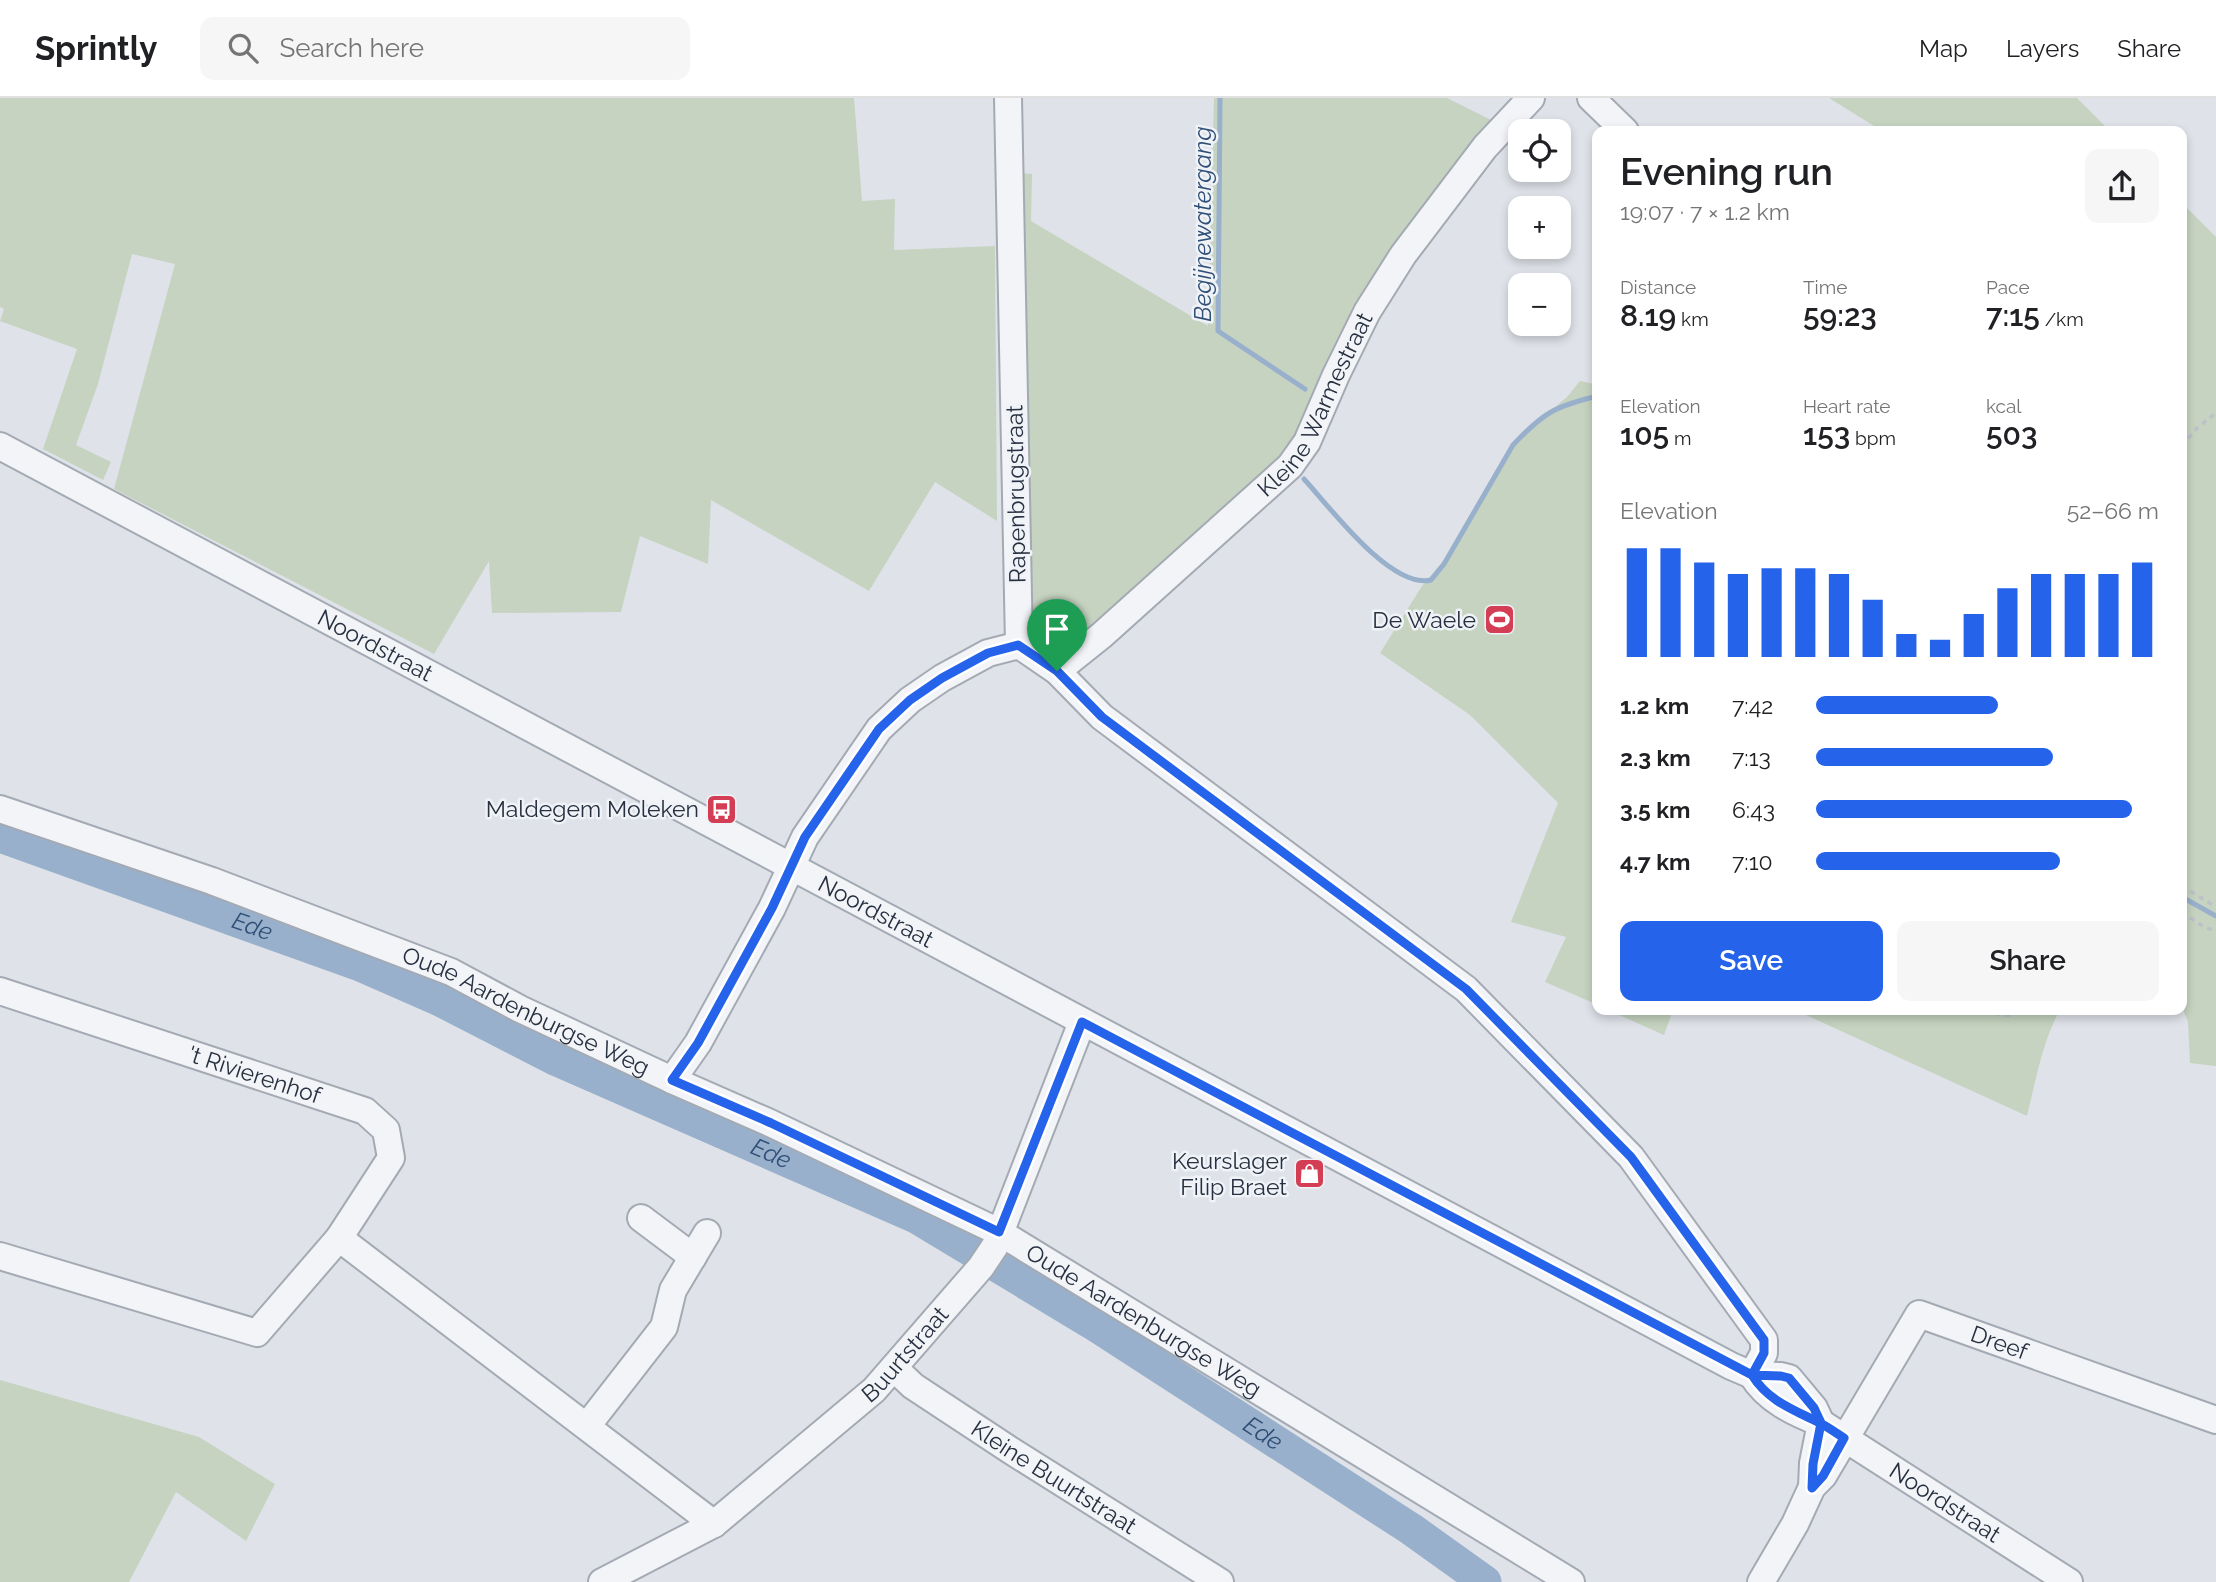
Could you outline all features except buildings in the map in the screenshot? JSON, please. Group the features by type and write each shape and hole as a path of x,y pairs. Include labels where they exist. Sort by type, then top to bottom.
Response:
{"street":[{"name":"Rapenbrugstraat","path":"1008,98 1018,645"},
{"name":"Kleine Warmestraat","path":"1057,671 1102,635 1290,466 1307,442 1336,374 1367,312 1403,255 1485,147 1531,98"},
{"path":"1591,98 1620,126"},
{"name":"Noordstraat","path":"0,446 1752,1375 1789,1378 1814,1408 1821,1423 2069,1582"},
{"path":"672,1080 698,1043 772,908 805,837 879,729 910,700 942,678 988,653 1018,645 1057,671 1102,717 1466,989 1631,1157 1764,1340 1764,1353 1752,1375"},
{"name":"Oude Aardenburgse Weg","path":"0,809 212,881 451,972 520,1010 771,1123 1571,1582"},
{"name":"'t Rivierenhof","path":"0,991 365,1111 386,1130 391,1158 339,1238 257,1333 0,1256"},
{"name":"Buurtstraat","path":"601,1582 714,1524 874,1390 894,1368 992,1248 1082,1022"},
{"path":"641,1218 693,1257"},
{"path":"587,1426 664,1327 673,1290 707,1233"},
{"path":"339,1238 714,1524"},
{"name":"Dreef","path":"1844,1438 1919,1314 2216,1420"},
{"name":"Kleine Buurtstraat","path":"894,1368 913,1386 1220,1582"},
{"path":"1812,1488 1813,1464 1821,1423"},
{"path":"1761,1582 1795,1524 1812,1488 1823,1476 1844,1438"}],"path":[{"path":"2187,440 2216,413"},
{"path":"2187,889 2216,907"},
{"path":"2187,915 2204,927 2216,931"},
{"path":"1997,1015 2014,1015"}],"green space":[{"path":"0,98 854,98 862,201 895,199 894,250 995,246 997,521 935,482 869,591 711,500 708,564 640,536 621,612 492,613 489,561 434,654 114,489 175,264 132,254 98,384 76,445 111,462 103,480 43,449 77,349 0,321 4,309 0,307"},
{"path":"1214,98 1447,98 1495,122 1311,415 1278,460 1071,646 1059,652 1050,652 1032,640 1021,173 1032,174 1031,221 1208,326"},
{"path":"1829,98 2077,98 2105,126 1874,126"},
{"path":"2187,208 2216,237 2216,1066 2190,1063 2185,1015"},
{"name":"De Waele","path":"1580,381 1592,384 1592,1002 1545,982 1566,937 1511,922 1558,803 1470,715 1380,653 1422,586 1458,543 1513,442 1567,397"},
{"path":"1619,1015 1671,1015 1664,1035"},
{"path":"1806,1015 2058,1015 2044,1048 2027,1116"},
{"path":"0,1380 199,1437 275,1484 246,1541 176,1492 129,1582 0,1582"}],"waterway":[{"name":"Begijnewatergang","path":"1220,98 1218,331 1305,389"},
{"name":"Begijnewatergang","path":"1304,479 1380,560 1415,580 1431,580 1444,564 1513,445 1551,412 1592,398"},
{"name":"Ede","path":"0,836 360,965 442,1001 557,1060 918,1218 1092,1323 1411,1529 1485,1582"},
{"name":"Begijnewatergang","path":"2187,900 2216,916"}],"place":[{"name":"De Waele","path":"1499,620"},
{"name":"Maldegem Moleken","path":"722,809"},
{"name":"Keurslager Filip Braet","path":"1310,1174"}],"route":[{"path":"1057,671 1018,645 988,653 942,678 910,700 879,729 805,837 772,908 698,1043 672,1080 771,1123 999,1232 1082,1022 1752,1375 1760,1388 1772,1398 1804,1417 1821,1423 1844,1438 1823,1476 1812,1488 1813,1464 1821,1423 1814,1408 1789,1378 1752,1375 1764,1353 1764,1340 1631,1157 1466,989 1102,717 1057,671"}]}
